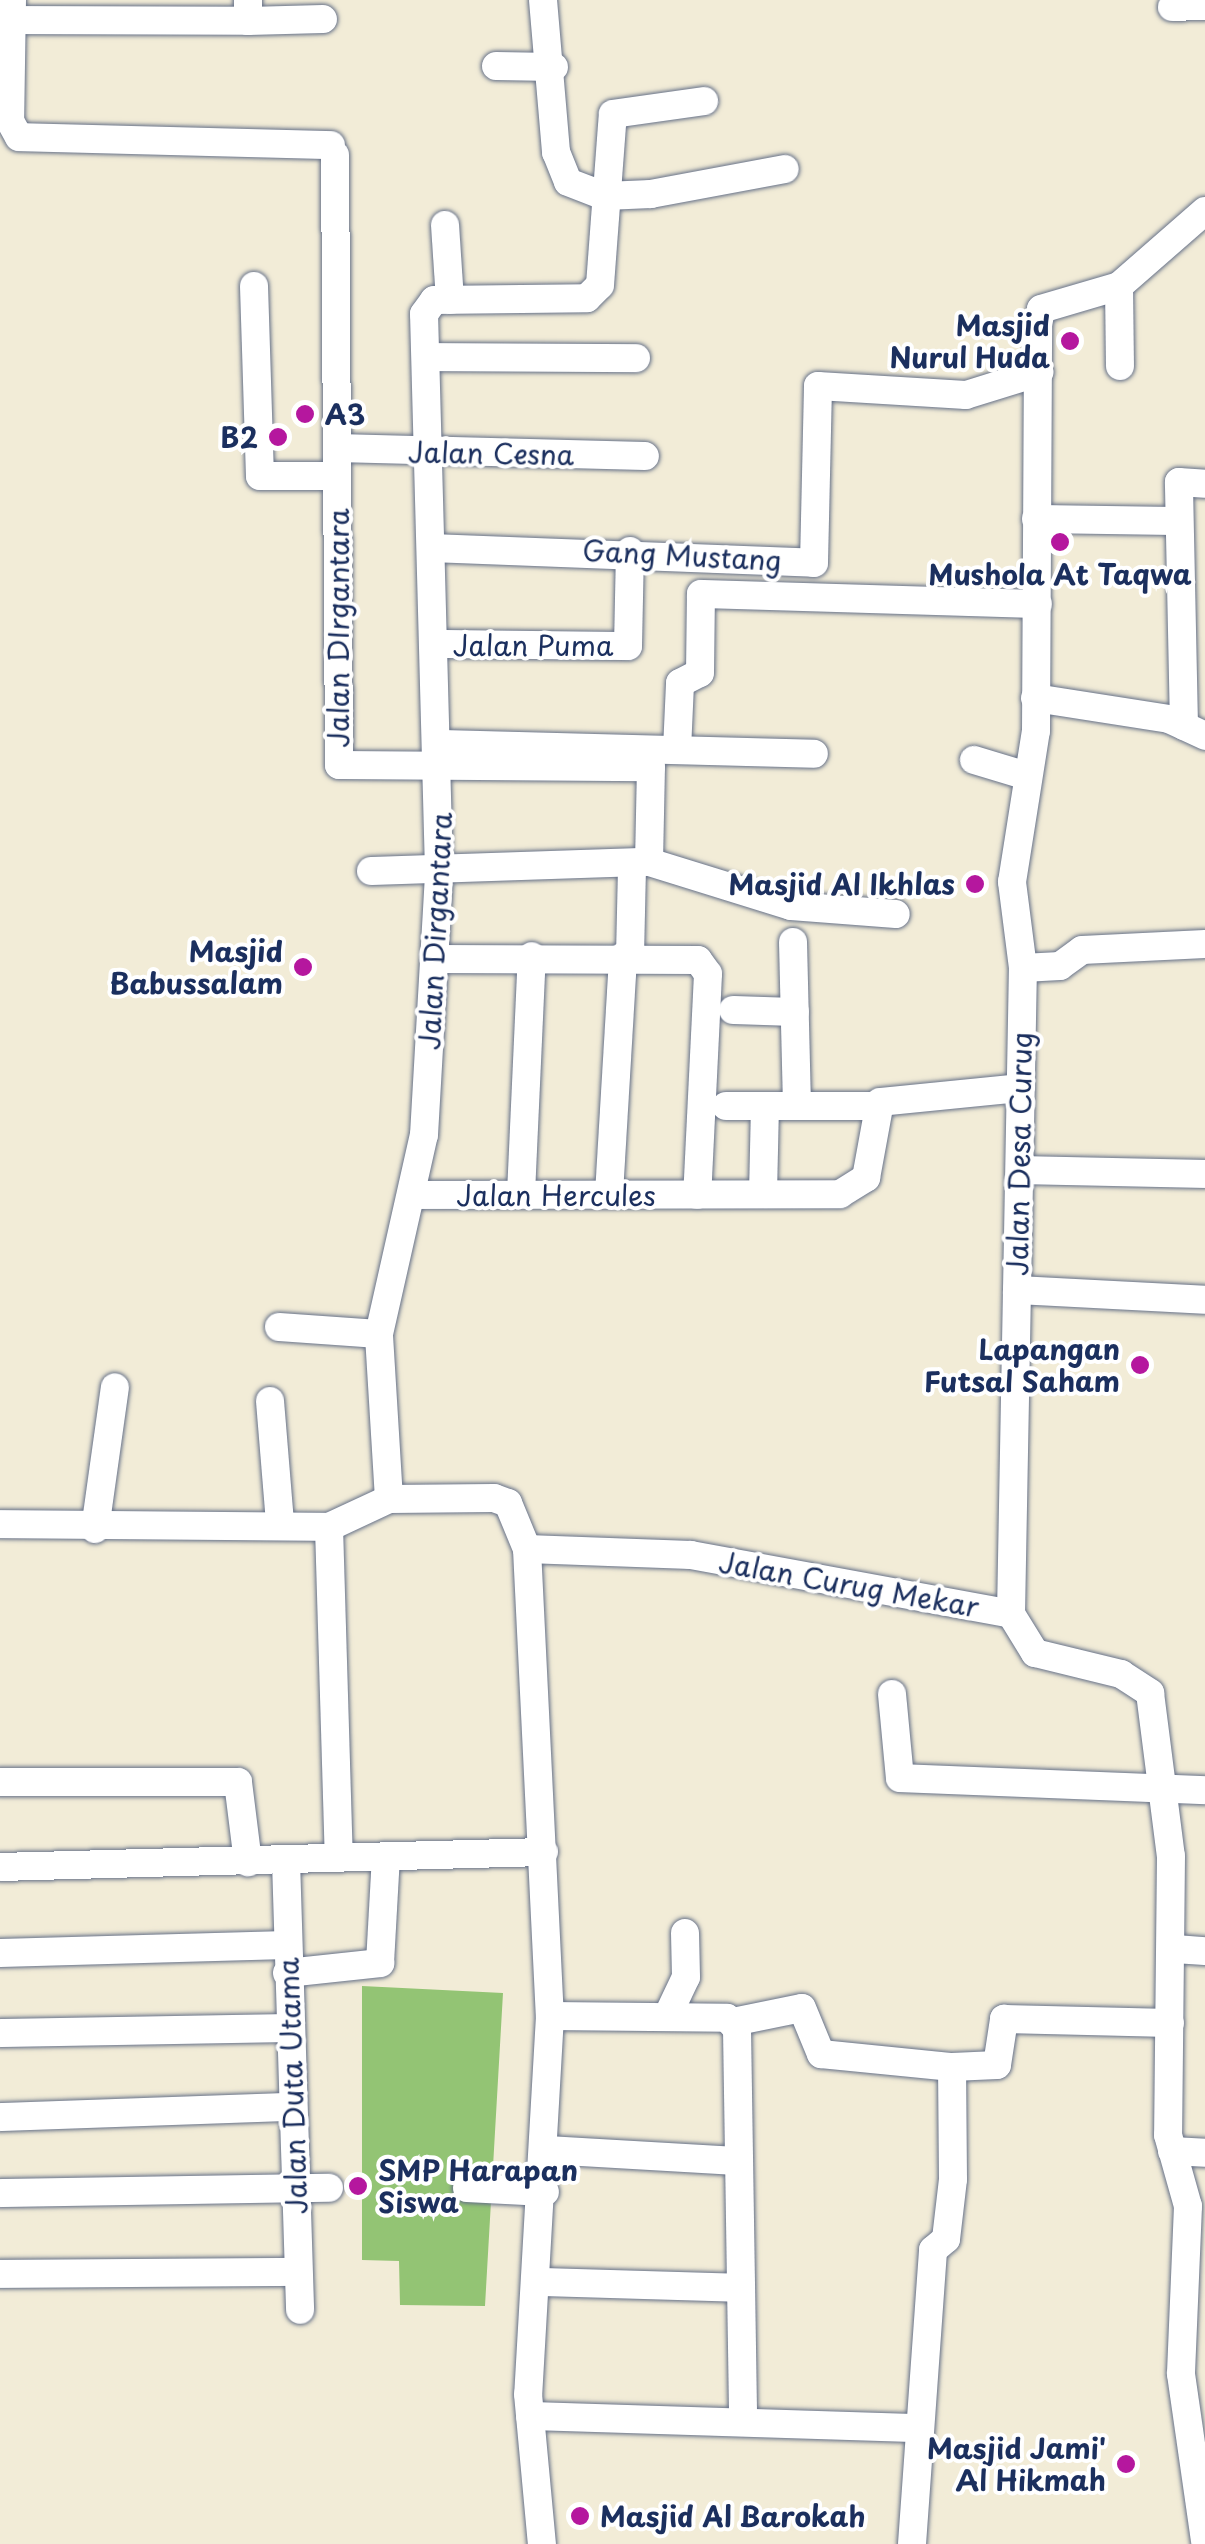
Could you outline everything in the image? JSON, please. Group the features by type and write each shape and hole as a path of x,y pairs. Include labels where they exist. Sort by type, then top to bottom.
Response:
{"street":[{"path":"544,0 554,66 556,152 568,182 606,196 712,188 721,175 785,168"},
{"path":"1172,7 1205,6"},
{"path":"323,19 248,11 8,13 10,120 19,137 333,150 337,462"},
{"path":"496,66 554,66"},
{"path":"445,224 450,300 588,298 600,285 614,114 704,100"},
{"name":"Jalan Desa Curug","path":"1011,1614 1023,968 1012,882 1035,698 1041,309 1119,286 1205,211"},
{"name":"Jalan Cesna","path":"254,286 260,476 337,462 430,452 645,456"},
{"path":"1119,286 1120,366"},
{"name":"Jalan Dirgantara","path":"389,1499 378,1334 416,1195 439,871 442,754 426,305 450,300"},
{"path":"428,357 636,358"},
{"name":"Gang Mustang","path":"432,548 630,551 814,563 818,386 966,395 1040,372"},
{"name":"Jalan DIrgantara","path":"337,462 338,765 442,754"},
{"path":"1035,698 1194,731 1176,521 1178,482 1205,484"},
{"path":"1036,519 1176,521"},
{"name":"Jalan Puma","path":"438,644 628,646 630,551"},
{"path":"678,750 680,683 700,673 702,594 1038,604"},
{"path":"442,754 646,758 678,750 814,754"},
{"path":"610,1194 626,956 641,866 646,758"},
{"path":"974,760 1027,776"},
{"path":"370,871 641,866 791,906 896,914"},
{"path":"793,942 797,1106"},
{"path":"1023,968 1060,966 1082,950 1205,944"},
{"path":"521,1194 532,956"},
{"path":"435,959 694,956 708,974 697,1195"},
{"path":"733,1010 795,1012"},
{"path":"726,1106 874,1106 1020,1088"},
{"name":"Jalan Hercules","path":"416,1195 764,1194 860,1186 874,1106"},
{"path":"764,1194 766,1107"},
{"path":"1021,1170 1205,1174"},
{"path":"1017,1290 1205,1300"},
{"path":"279,1327 378,1334"},
{"path":"95,1529 115,1387"},
{"path":"270,1401 280,1523"},
{"path":"0,1524 95,1529 280,1523 329,1527 389,1499 494,1498 508,1503 527,1549 550,2016 548,2150 530,2416 542,2544"},
{"path":"329,1527 338,1858"},
{"name":"Jalan Curug Mekar","path":"527,1549 691,1554 1011,1614 1035,1653 1121,1674 1150,1693 1166,1790 1174,1949 1170,2023 1172,2151 1188,2194 1178,2326 1192,2495 1205,2541"},
{"path":"892,1694 900,1778 1205,1790"},
{"path":"0,1782 238,1782 248,1862"},
{"path":"0,1868 544,1852"},
{"path":"0,1953 380,1963 386,1858"},
{"name":"Jalan Duta Utama","path":"286,1861 300,2310"},
{"path":"668,2017 686,1977 686,1933"},
{"path":"1174,1949 1205,1951"},
{"path":"550,2016 733,2022 802,2008 822,2054 952,2067 997,2066 1004,2019 1170,2023"},
{"path":"733,2022 744,2422"},
{"path":"0,2033 290,2028"},
{"path":"912,2544 915,2428 933,2250 946,2239 953,2179 952,2067"},
{"path":"0,2117 293,2107"},
{"path":"548,2150 738,2161"},
{"path":"1172,2151 1205,2153"},
{"path":"0,2193 329,2188"},
{"path":"466,2188 545,2192"},
{"path":"0,2274 298,2272"},
{"path":"540,2282 740,2288"},
{"path":"530,2416 915,2428"}],"green space":[{"path":"362,1986 503,1993 485,2306 400,2305 399,2261 362,2260"}],"place":[{"name":"Masjid Nurul Huda","path":"1070,341"},
{"name":"A3","path":"305,414"},
{"name":"B2","path":"278,437"},
{"name":"Mushola At Taqwa","path":"1060,542"},
{"name":"Masjid Al Ikhlas","path":"975,884"},
{"name":"Masjid Babussalam","path":"303,967"},
{"name":"Lapangan Futsal Saham","path":"1140,1365"},
{"name":"SMP Harapan Siswa","path":"358,2186"},
{"name":"Masjid Jami' Al Hikmah","path":"1126,2464"},
{"name":"Masjid Al Barokah","path":"580,2516"}]}
